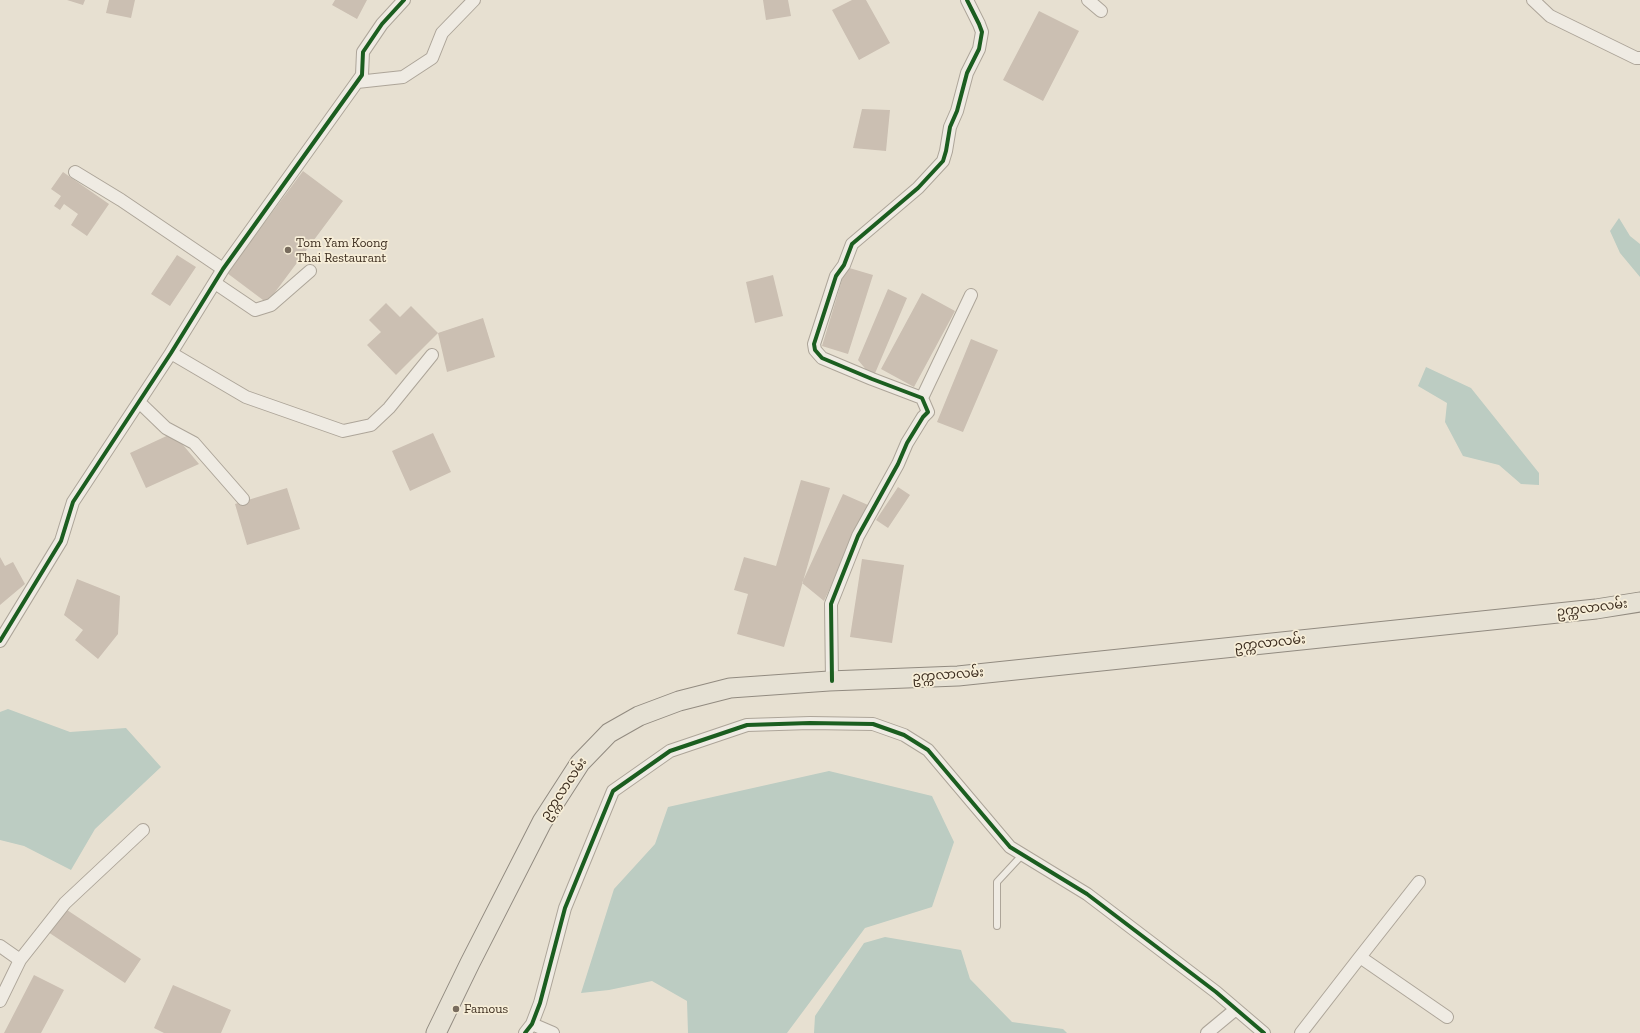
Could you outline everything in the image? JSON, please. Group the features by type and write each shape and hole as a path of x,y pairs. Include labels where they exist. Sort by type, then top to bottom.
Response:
{"main road":[{"name":"ဥက္ကလာလမ်း","path":"436,1033 542,822 580,762 609,733 639,716 679,701 730,688 832,681 958,676 1596,609 1640,602"}],"street":[{"path":"0,642 61,541 73,502 171,353 223,270 362,75 363,52 382,24 404,0"},
{"path":"357,82 403,77 432,58 442,33 474,0"},
{"path":"832,681 831,604 858,536 898,464 907,443 923,417 928,412 922,398 822,358 815,350 814,344 836,276 844,265 852,244 918,188 943,161 950,127 957,111 968,73 979,49 982,32 966,0"},
{"path":"1088,0 1101,11"},
{"path":"1533,0 1550,16 1636,58 1640,58"},
{"path":"75,172 121,200 223,270"},
{"path":"215,283 255,310 271,305 310,271"},
{"path":"922,398 971,295"},
{"path":"171,353 246,397 343,431 371,425 389,408 432,355"},
{"path":"139,402 166,428 194,443 243,499"},
{"path":"552,1033 529,1029 540,1003 565,908 613,791 670,751 747,725 810,723 873,724 904,735 928,750 1010,847 1087,894 1216,992 1264,1033"},
{"path":"0,1001 20,960 65,903 143,830"},
{"path":"1301,1033 1419,882"},
{"path":"0,946 20,960"},
{"path":"1360,957 1447,1017"},
{"path":"1207,1033 1236,1009"}],"lane":[{"path":"997,926 998,882 1023,854"}],"shaded area":[{"path":"1619,218 1630,236 1640,244 1640,277 1620,253 1610,231"},
{"path":"1426,367 1471,388 1539,473 1539,485 1521,484 1499,465 1463,456 1445,422 1447,403 1418,386"},
{"path":"8,709 70,732 126,728 161,767 95,829 71,870 24,846 0,840 0,712"},
{"path":"829,771 932,796 954,842 932,907 865,928 787,1033 688,1033 687,1001 652,981 609,990 581,993 614,889 655,844 668,807"},
{"path":"885,937 961,950 970,979 1012,1022 1063,1029 1067,1033 814,1033 815,1016 864,943"}],"building":[{"path":"67,0 85,0 83,5"},
{"path":"109,0 135,0 131,18 106,13"},
{"path":"335,0 367,0 357,19 332,5"},
{"path":"763,0 788,0 791,16 766,20"},
{"path":"852,0 866,0 890,43 859,60 832,10"},
{"path":"1039,11 1079,31 1043,101 1003,80"},
{"path":"862,109 890,110 886,151 853,148"},
{"path":"303,171 343,201 267,303 227,273"},
{"path":"63,172 109,204 87,236 71,225 78,214 64,204 60,210 54,206 61,196 51,189"},
{"path":"177,255 196,267 170,306 151,294"},
{"path":"846,267 873,275 848,354 822,346"},
{"path":"773,275 783,316 755,323 746,282"},
{"path":"888,289 907,298 873,378 858,360"},
{"path":"922,293 955,311 914,387 881,369"},
{"path":"386,303 400,317 411,306 438,333 396,375 367,345 381,332 369,320"},
{"path":"483,318 495,357 447,372 438,333"},
{"path":"971,339 998,350 963,432 937,422"},
{"path":"173,433 199,464 146,488 130,453"},
{"path":"433,433 451,472 410,491 392,451"},
{"path":"801,480 830,488 784,647 737,634 748,594 734,590 744,557 776,566"},
{"path":"898,487 910,495 888,528 876,520"},
{"path":"287,488 300,529 247,545 235,504"},
{"path":"843,494 868,505 824,601 802,583"},
{"path":"0,557 5,566 13,562 25,584 0,605"},
{"path":"862,559 904,565 892,643 850,637"},
{"path":"77,579 120,596 118,634 98,659 75,640 83,630 64,615"},
{"path":"64,908 141,959 125,983 48,932"},
{"path":"34,975 64,990 41,1033 4,1033"},
{"path":"173,985 231,1010 221,1033 164,1033 154,1028"}],"cycle path":[{"path":"0,641 61,541 73,502 171,353 223,269 362,75 363,52 382,24 404,0"},
{"path":"832,681 831,604 858,536 898,464 907,443 923,417 928,412 922,398 822,358 815,350 814,344 836,276 844,265 852,244 918,188 943,161 950,127 957,111 967,73 979,49 982,32 967,0"},
{"path":"525,1033 532,1024 540,1003 565,908 613,791 670,751 747,725 810,723 873,724 904,735 928,750 1010,847 1087,894 1216,992 1264,1033"}],"place":[{"name":"Tom Yam Koong Thai Restaurant","path":"288,250"},
{"name":"Famous","path":"456,1009"}]}
